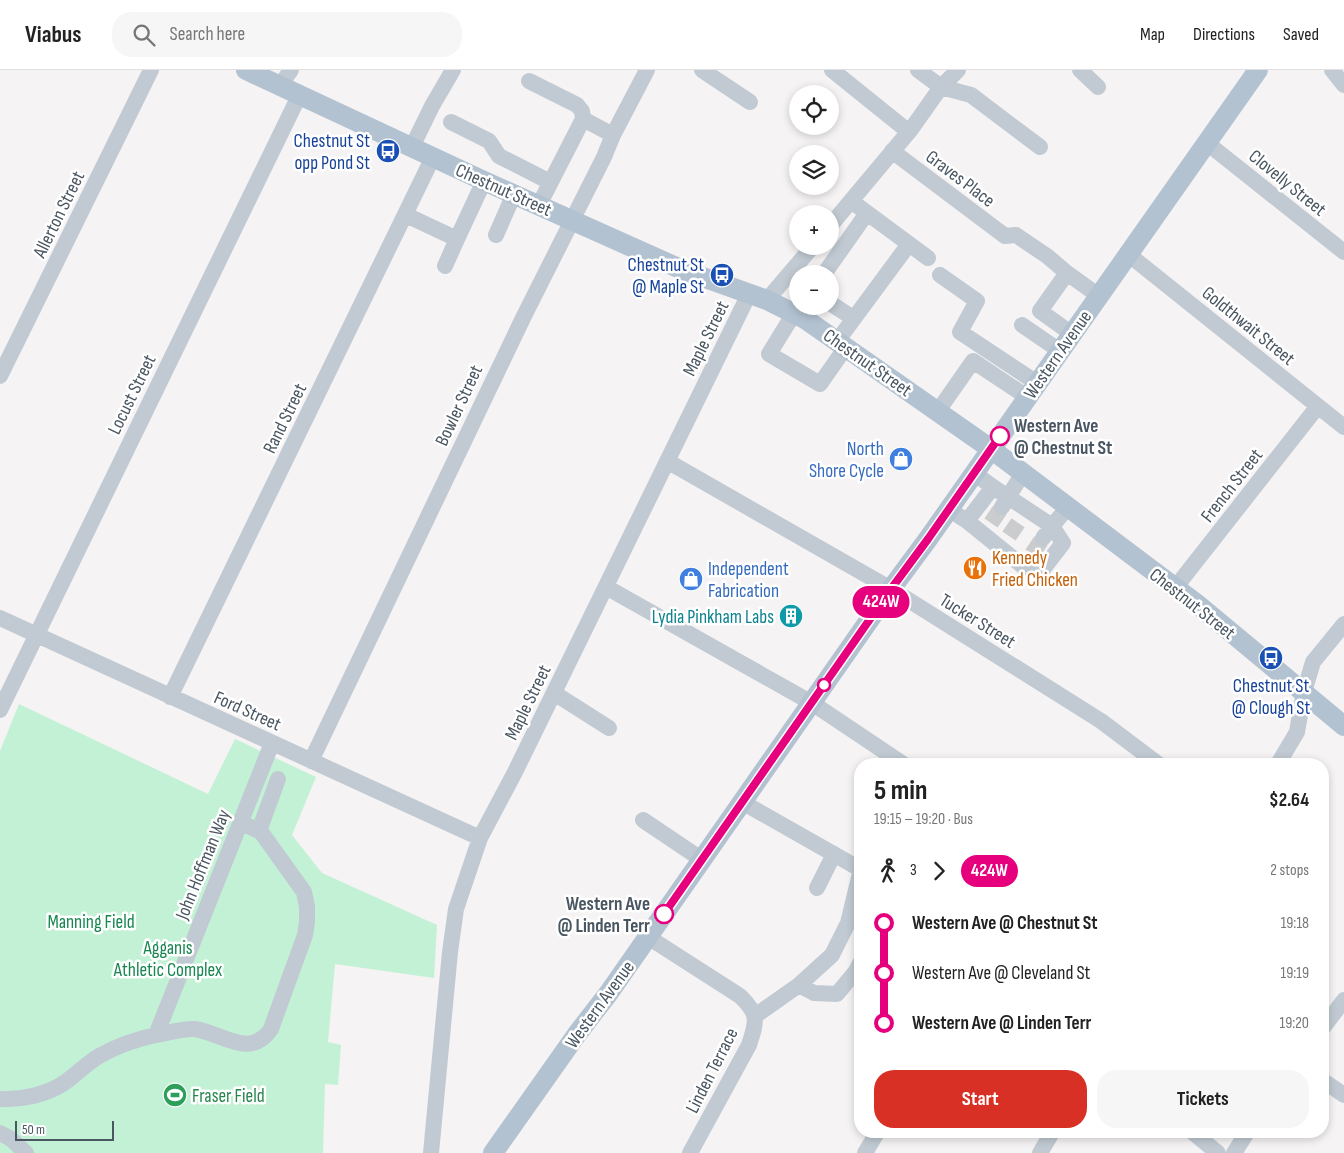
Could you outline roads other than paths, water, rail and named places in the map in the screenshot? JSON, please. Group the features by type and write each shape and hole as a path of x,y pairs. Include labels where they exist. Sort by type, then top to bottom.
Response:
{"main road":[{"name":"Chestnut Street","path":"246,70 484,181 683,270 758,297 789,311"},
{"name":"Western Avenue","path":"493,1153 576,1034 608,994 701,859 1258,70"},
{"name":"Chestnut Street","path":"797,315 842,343 1023,473 1175,588 1344,726"}],"street":[{"name":"Allerton Street","path":"0,376 151,70"},
{"path":"279,87 291,70"},
{"path":"412,147 432,106 453,70"},
{"name":"Bowler Street","path":"311,760 522,318 647,70"},
{"path":"702,70 750,102"},
{"path":"832,70 909,132"},
{"path":"918,70 941,87 971,96 1040,147"},
{"path":"839,215 909,132 941,87 958,70"},
{"path":"1080,70 1098,87"},
{"path":"1332,70 1344,85"},
{"path":"529,81 578,105 582,111 583,119 539,205"},
{"name":"Locust Street","path":"0,710 299,96"},
{"path":"583,119 613,135"},
{"path":"451,122 488,140 499,156 550,182"},
{"name":"Clovelly Street","path":"1207,143 1344,252"},
{"name":"Graves Place","path":"892,151 1005,236 1016,234 1067,273"},
{"name":"Rand Street","path":"170,697 433,157"},
{"path":"445,266 484,181"},
{"path":"496,235 514,194"},
{"path":"851,201 928,258"},
{"path":"830,265 867,213"},
{"path":"406,215 457,239"},
{"path":"794,315 769,354 820,384 853,318 909,244"},
{"name":"Goldthwait Street","path":"1128,254 1344,427"},
{"name":"Maple Street","path":"431,1153 450,952 456,909 480,838 554,693 667,460 758,297 803,255"},
{"path":"1072,334 1040,311 1067,273 1099,296"},
{"path":"940,275 977,301 960,332 1032,390"},
{"path":"839,309 853,318"},
{"path":"1022,325 1060,351"},
{"path":"938,411 973,361 1032,390"},
{"name":"French Street","path":"1175,588 1318,406"},
{"name":"Tucker Street","path":"667,460 891,589 1101,721 1150,758"},
{"path":"950,508 967,521 987,529 1028,561 1043,569 1063,543 1005,502 993,487 974,473"},
{"path":"1005,502 1023,473"},
{"path":"967,521 993,487"},
{"path":"1048,532 1068,507"},
{"path":"606,587 812,703 894,758"},
{"name":"Ford Street","path":"0,618 480,838"},
{"path":"1282,758 1297,732 1304,692 1313,662 1344,624"},
{"path":"554,693 609,728"},
{"name":"John Hoffman Way","path":"156,1035 272,743"},
{"path":"259,831 278,779"},
{"path":"742,802 854,866"},
{"path":"642,820 701,859"},
{"path":"0,1099 29,1097 46,1091 62,1084 99,1056 116,1047 156,1035 195,1029 234,1042 248,1044 265,1038 271,1029 304,935 307,922 307,906 304,892 259,831 240,822"},
{"path":"817,888 834,854"},
{"path":"755,1016 799,985 832,955 854,927"},
{"name":"Linden Terrace","path":"648,937 740,996 750,1006 755,1016 754,1030 749,1045 690,1153"},
{"path":"799,985 814,993 837,994 854,973"},
{"path":"1329,1020 1344,1000"},
{"path":"1329,1085 1344,1095"},
{"path":"0,1133 11,1139 26,1153"},
{"path":"865,1153 874,1138"},
{"path":"1040,1153 1049,1138"},
{"path":"1200,1138 1218,1153"},
{"path":"1234,1153 1244,1138"}],"tunnel":[{"path":"991,523 1002,507"},
{"path":"1009,536 1020,520"},
{"path":"1032,554 1043,538"}],"place":[{"name":"Chestnut St opp Pond St","path":"388,151"},
{"name":"Chestnut St @ Maple St","path":"722,275"},
{"name":"Western Ave @ Chestnut St","path":"1000,436"},
{"name":"North Shore Cycle","path":"901,459"},
{"name":"Kennedy Fried Chicken","path":"975,568"},
{"name":"Independent Fabrication","path":"691,579"},
{"name":"Lydia Pinkham Labs","path":"791,616"},
{"name":"Chestnut St @ Clough St","path":"1271,658"},
{"name":"Western Ave @ Linden Terr","path":"664,914"},
{"name":"Fraser Field","path":"175,1095"}],"park label":[{"name":"Manning Field","path":"91,921"},
{"name":"Agganis Athletic Complex","path":"168,958"}]}
